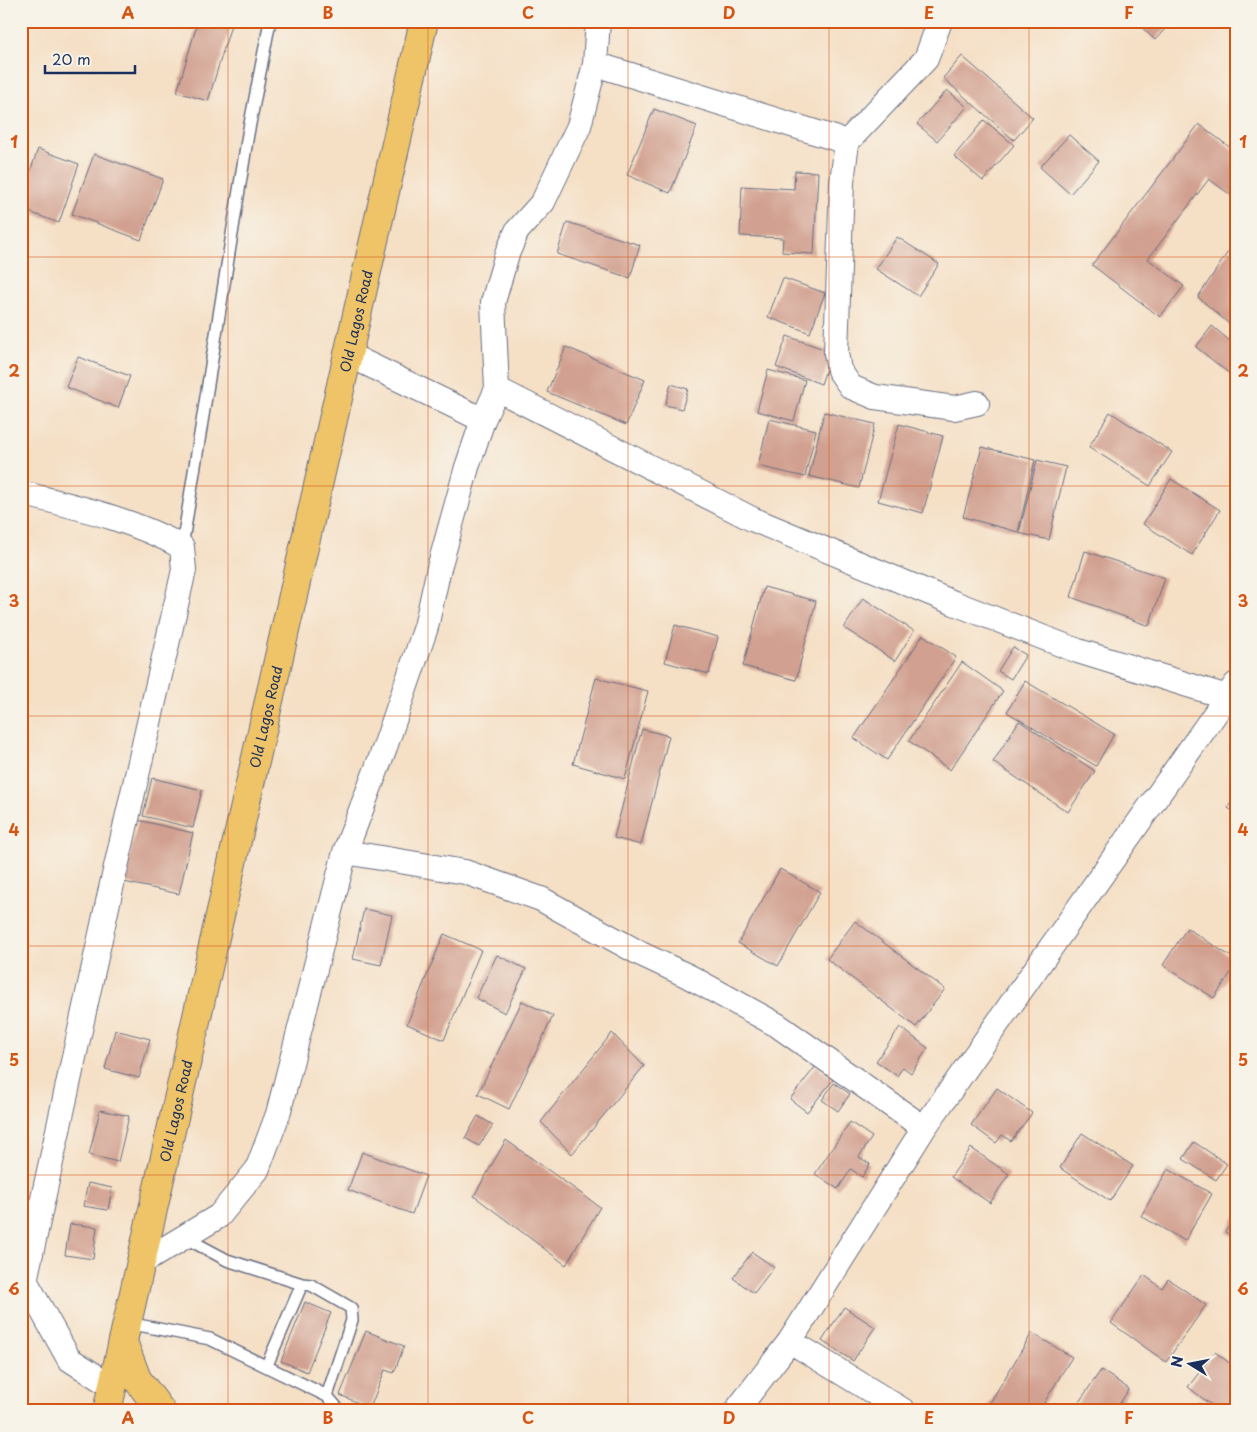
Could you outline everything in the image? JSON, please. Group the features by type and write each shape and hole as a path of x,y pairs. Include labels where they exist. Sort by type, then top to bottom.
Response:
{"main road":[{"name":"Old Lagos Road","path":"110,1399 424,21"},
{"path":"125,1332 136,1379 161,1411"}],"street":[{"path":"141,1263 219,1216 257,1170 278,1114 344,852 385,747 426,627 439,568 483,420 498,389 493,302 507,254 517,231 542,202 579,126 595,64 598,21"},
{"path":"940,21 926,59 847,142 841,201 836,353 839,370 850,387 875,397 954,408 977,403"},
{"path":"595,64 847,142"},
{"path":"347,354 483,420"},
{"path":"498,389 752,520 954,604 1078,651 1231,691 924,1128 790,1340 736,1411"},
{"path":"21,493 90,511 157,532 182,546 184,570 23,1286 68,1359 110,1399"},
{"path":"344,852 465,872 541,899 777,1025 924,1128"},
{"path":"790,1340 904,1411"}],"lane":[{"path":"182,546 248,134 270,21"},
{"path":"184,1237 227,1260 302,1284 311,1285 351,1308 352,1320 327,1396"},
{"path":"267,1365 302,1284"},
{"path":"125,1332 199,1335 267,1365 327,1396 340,1411"}],"building":[{"path":"21,21 29,21 22,44 21,44"},
{"path":"198,21 219,21 231,25 208,101 177,92"},
{"path":"1135,21 1172,21 1155,40"},
{"path":"962,56 1033,118 1014,140 943,78"},
{"path":"947,90 967,107 937,141 917,124"},
{"path":"654,109 697,126 670,193 627,175"},
{"path":"984,120 1014,145 983,181 954,156"},
{"path":"1199,124 1236,152 1236,199 1209,179 1148,259 1184,286 1160,317 1092,265"},
{"path":"1069,135 1099,161 1070,194 1040,167"},
{"path":"38,149 79,164 59,223 21,209 21,197"},
{"path":"94,154 163,179 141,240 72,214"},
{"path":"795,171 818,172 814,254 782,252 783,238 740,236 742,186 794,189"},
{"path":"567,222 640,245 630,278 557,254"},
{"path":"897,237 939,264 918,296 876,269"},
{"path":"1230,249 1236,254 1236,330 1198,297"},
{"path":"783,278 825,293 810,333 768,317"},
{"path":"1212,326 1236,346 1236,379 1196,347"},
{"path":"787,336 832,352 821,384 776,367"},
{"path":"566,347 645,380 626,425 547,392"},
{"path":"78,357 130,376 118,408 66,387"},
{"path":"768,370 805,380 794,421 757,411"},
{"path":"671,384 688,389 682,409 665,405"},
{"path":"824,412 875,424 859,488 809,476"},
{"path":"1110,412 1172,452 1150,486 1089,447"},
{"path":"769,419 816,430 805,477 758,466"},
{"path":"899,424 943,436 923,513 878,501"},
{"path":"982,447 1035,460 1018,532 963,517"},
{"path":"1037,460 1066,467 1049,540 1019,533"},
{"path":"1171,479 1220,510 1192,555 1143,524"},
{"path":"1085,551 1165,578 1149,626 1071,597"},
{"path":"764,587 816,601 796,680 743,666"},
{"path":"863,598 914,631 895,661 844,628"},
{"path":"675,625 718,637 709,674 665,662"},
{"path":"923,635 956,657 887,760 854,738"},
{"path":"1013,647 1026,655 1011,679 998,671"},
{"path":"962,662 1003,691 950,770 909,741"},
{"path":"596,678 648,691 625,779 573,764"},
{"path":"1025,681 1114,734 1096,766 1007,712"},
{"path":"1019,721 1095,771 1068,812 993,762"},
{"path":"642,729 669,736 641,845 614,838"},
{"path":"152,778 202,790 193,828 143,816"},
{"path":"1236,793 1236,813 1228,808"},
{"path":"138,820 193,833 179,894 124,882"},
{"path":"780,869 820,892 778,966 738,943"},
{"path":"364,909 392,915 381,965 353,959"},
{"path":"855,921 945,989 916,1027 827,959"},
{"path":"1187,928 1236,960 1236,965 1214,998 1163,965"},
{"path":"444,934 481,950 444,1040 407,1024"},
{"path":"497,955 526,969 505,1013 476,998"},
{"path":"522,1001 553,1016 509,1109 478,1094"},
{"path":"900,1027 928,1048 911,1073 903,1067 897,1076 876,1061"},
{"path":"115,1030 150,1039 139,1078 105,1069"},
{"path":"612,1033 644,1066 572,1154 541,1122"},
{"path":"816,1066 833,1080 807,1112 790,1099"},
{"path":"834,1083 850,1094 838,1111 822,1100"},
{"path":"997,1088 1032,1113 1011,1141 1002,1135 996,1143 971,1125"},
{"path":"100,1110 129,1116 118,1162 89,1155"},
{"path":"478,1116 493,1125 479,1146 465,1138"},
{"path":"850,1122 872,1137 859,1157 870,1164 862,1177 851,1169 838,1189 815,1174"},
{"path":"1082,1133 1133,1166 1110,1201 1060,1168"},
{"path":"506,1140 600,1207 566,1265 474,1196"},
{"path":"1194,1142 1227,1164 1216,1180 1183,1159"},
{"path":"971,1148 1009,1174 990,1203 951,1177"},
{"path":"362,1152 426,1176 412,1214 348,1190"},
{"path":"1168,1169 1212,1194 1185,1241 1141,1216"},
{"path":"88,1183 112,1188 108,1210 83,1206"},
{"path":"1236,1216 1236,1239 1225,1232"},
{"path":"70,1224 97,1227 93,1259 65,1255"},
{"path":"752,1252 774,1267 754,1293 733,1278"},
{"path":"1144,1275 1162,1288 1168,1279 1206,1305 1166,1362 1111,1323"},
{"path":"305,1302 331,1313 307,1372 281,1361"},
{"path":"844,1307 875,1327 853,1361 822,1341"},
{"path":"366,1331 404,1346 394,1373 385,1370 370,1408 340,1395"},
{"path":"1032,1333 1072,1357 1039,1411 985,1411"},
{"path":"1215,1352 1236,1368 1236,1411 1219,1411 1188,1387"},
{"path":"1101,1370 1129,1389 1115,1411 1073,1411"},
{"path":"1199,1403 1209,1411 1194,1411"}]}
